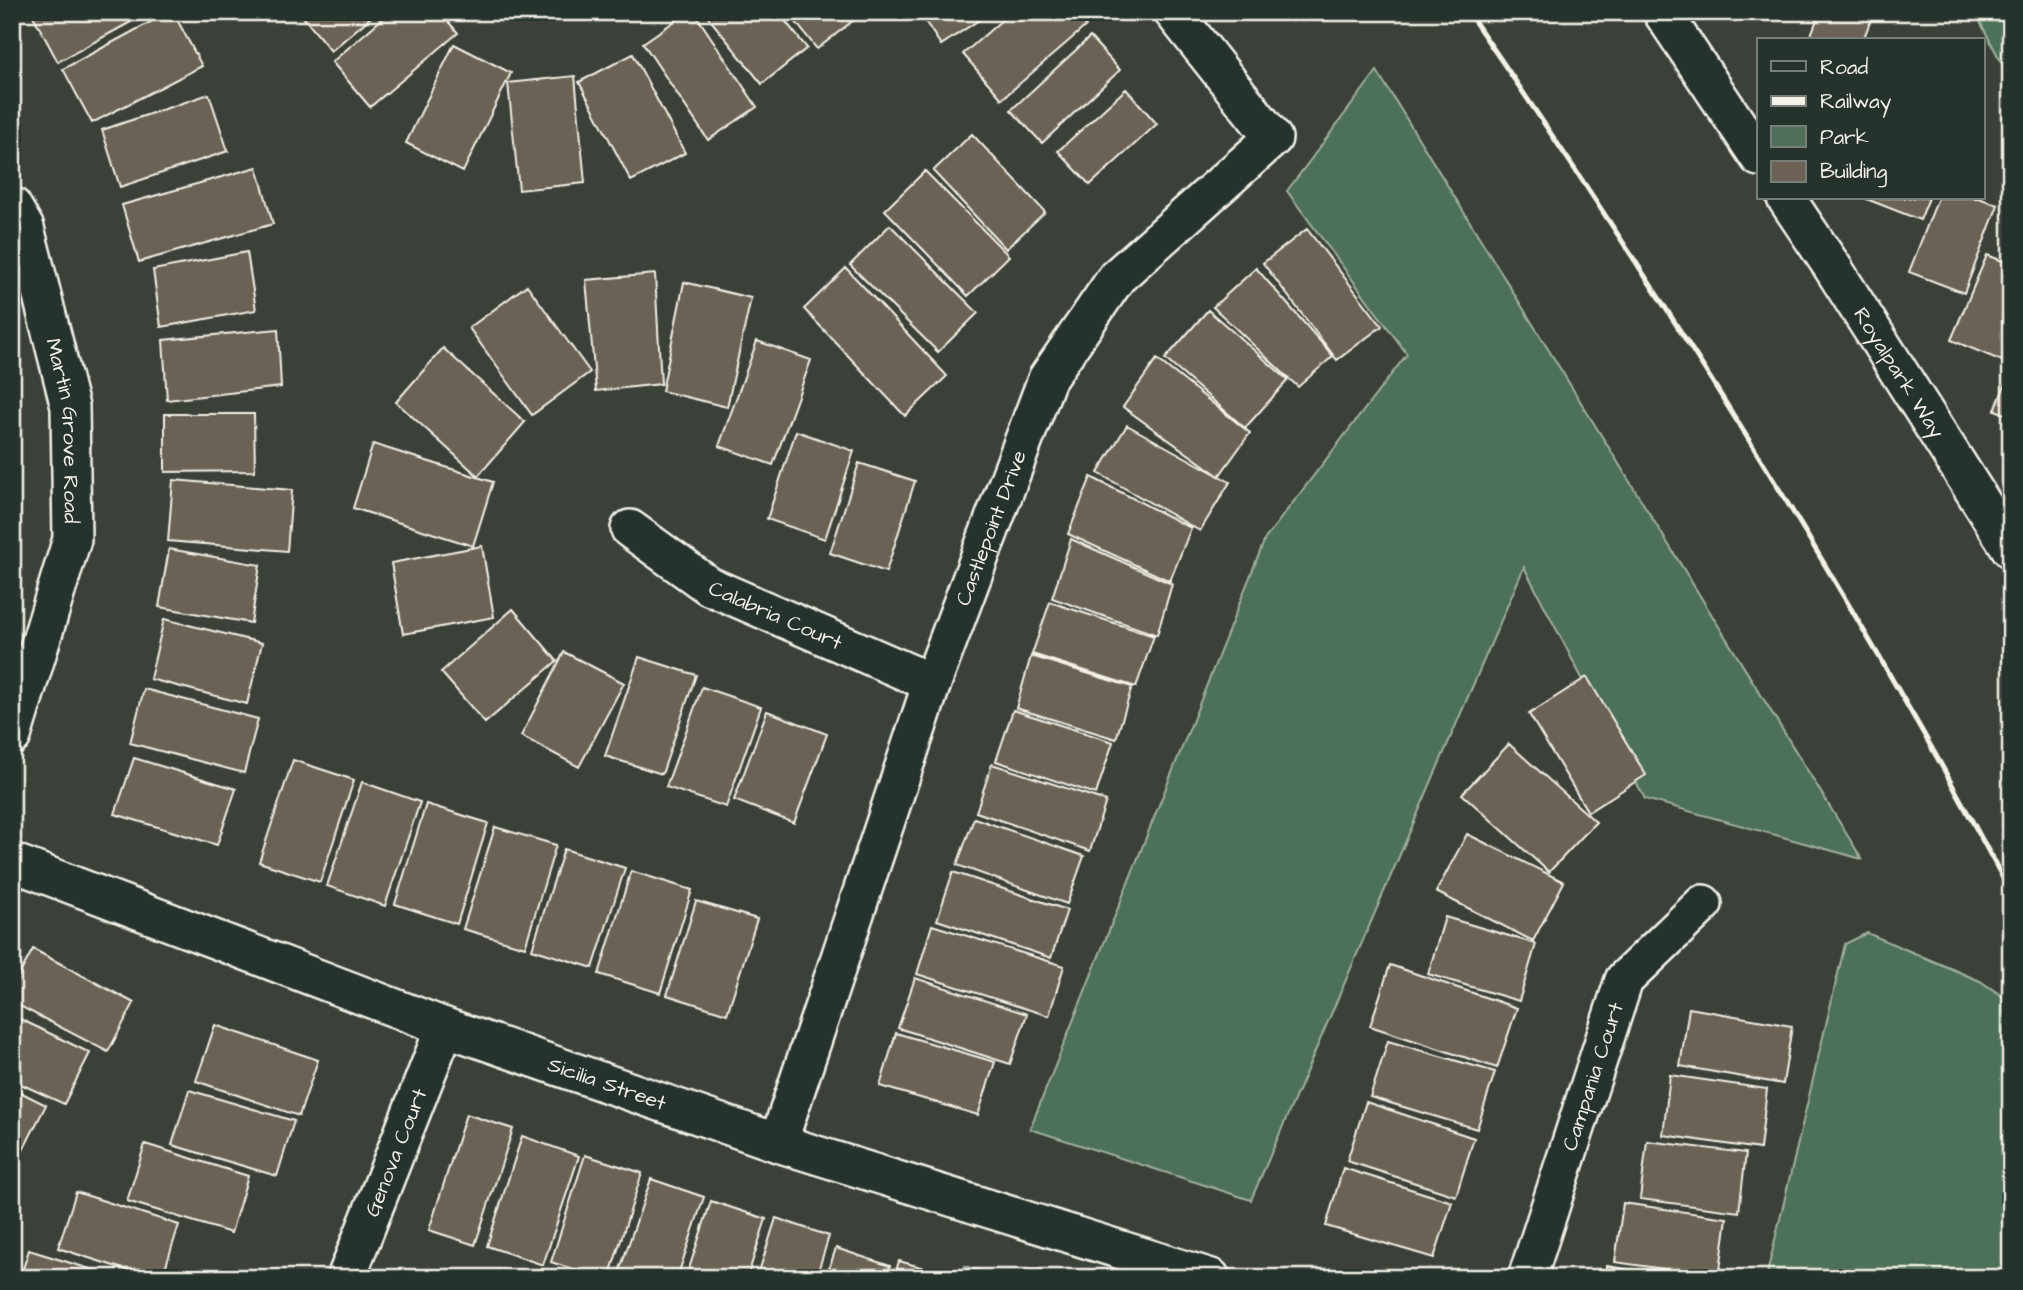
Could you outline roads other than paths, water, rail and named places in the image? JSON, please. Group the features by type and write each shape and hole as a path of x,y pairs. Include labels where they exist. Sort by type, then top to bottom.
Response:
{"street":[{"name":"Castlepoint Drive","path":"778,1143 932,684 1047,379 1117,277 1273,138 1173,12"},
{"path":"1662,12 1757,154"},
{"name":"Royalpark Way","path":"1787,200 2011,549"},
{"name":"Martin Grove Road","path":"12,206 25,228 71,407 72,539 12,736"},
{"name":"Calabria Court","path":"630,529 709,586 932,684"},
{"name":"Sicilia Street","path":"12,862 446,1027 778,1143 1211,1278"},
{"name":"Campania Court","path":"1527,1278 1624,980 1703,904"},
{"name":"Genova Court","path":"346,1278 446,1027"}],"railway":[{"path":"1468,12 1585,184 1754,448 1927,739 2011,893"}]}
